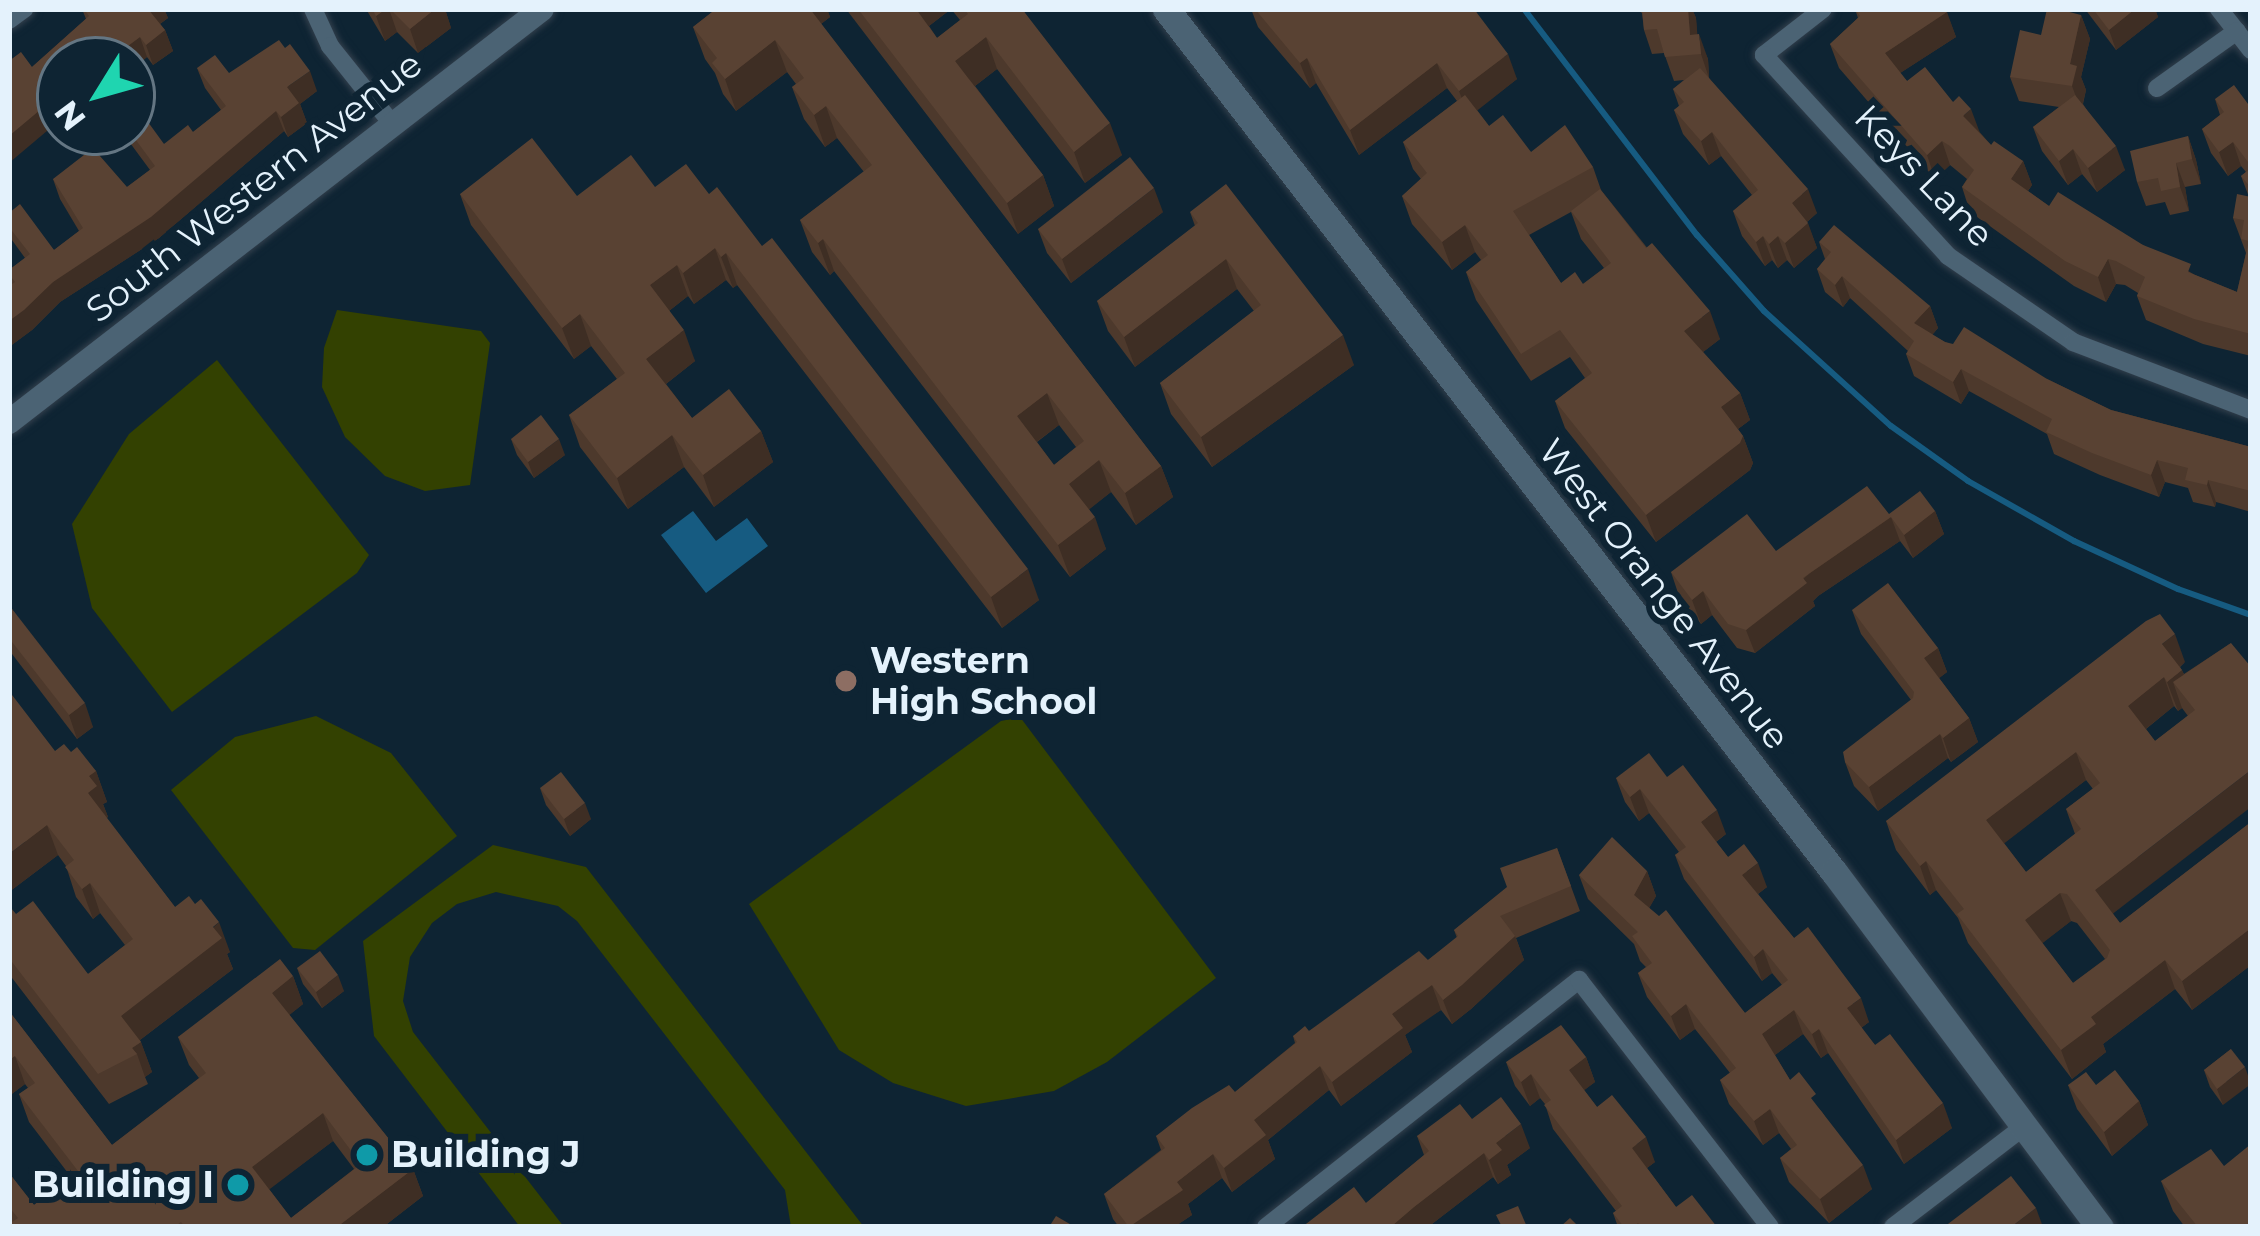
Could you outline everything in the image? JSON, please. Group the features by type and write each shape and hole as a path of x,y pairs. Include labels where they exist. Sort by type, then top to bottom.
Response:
{"main road":[{"name":"West Orange Avenue","path":"1166,9 2101,1227"}],"street":[{"path":"9,20 24,9"},
{"path":"313,9 330,46 392,125"},
{"name":"South Western Avenue","path":"9,422 542,9"},
{"name":"Keys Lane","path":"1823,9 1764,55 1948,256 2073,342 2251,410"},
{"path":"2219,9 2251,50"},
{"path":"2157,88 2237,31"},
{"path":"1266,1227 1579,980 1770,1227"},
{"path":"1893,1227 2026,1125"}],"green space":[{"path":"337,310 481,331 490,343 470,485 425,491 385,476 345,437 322,387 324,348"},
{"path":"217,360 369,555 357,573 172,712 92,608 72,524 129,434"},
{"path":"316,716 391,753 457,836 315,950 293,948 171,790 235,737"},
{"path":"1020,717 1216,978 1107,1062 1054,1091 966,1106 893,1083 839,1050 749,904 1001,721"},
{"path":"493,845 586,867 864,1227 791,1227 785,1190 577,921 558,906 496,892 457,904 432,923 410,957 403,1001 413,1032 564,1227 520,1227 374,1036 363,941"}],"water":[{"path":"693,511 716,541 747,518 768,546 706,593 661,535"}],"building":[{"path":"84,9 148,9 165,30 156,37 67,36 89,16"},
{"path":"390,9 435,9 410,29"},
{"path":"716,9 810,9 1161,466 1125,493 1099,460 1069,484 1095,517 1058,545 823,239 818,243 800,220 872,165 826,106 814,115 792,87 804,78 775,40 725,79 712,63 717,58 693,27","holes":["1047,393 1084,441 1054,465 1017,416"]},
{"path":"858,9 916,9 937,38 968,14 964,9 1022,9 1110,123 1074,152 986,37 955,61 1043,175 1007,203"},
{"path":"1255,9 1474,9 1508,54 1459,91 1437,63 1350,130 1307,58 1300,63"},
{"path":"1642,9 1688,9 1690,35 1699,34 1701,54 1665,57 1657,29 1644,30"},
{"path":"1855,9 1946,9 1885,53 1907,81 1925,67 1953,102 1959,96 1971,109 1963,116 1991,145 1994,141 2023,161 2011,179 2049,206 2058,192 2143,245 2191,264 2188,272 2237,292 2249,241 2241,239 2244,220 2233,218 2237,194 2251,197 2251,334 2194,319 2137,296 2145,277 2116,261 2108,259 2098,277 2065,261 1962,187 1974,170 1942,141 1927,155 1830,44 1860,16"},
{"path":"2047,9 2081,15 2070,64 2077,66 2072,86 2010,77 2020,30 2041,35"},
{"path":"2093,9 2135,9 2109,30"},
{"path":"279,40 285,48 290,44 310,71 287,87 299,103 281,117 276,111 151,217 53,282 9,321 9,286 15,282 9,270 30,254 9,227 9,213 20,204 54,250 83,228 53,179 83,156 100,156 127,187 155,166 148,156 156,156 156,133 164,144 188,125 193,132 226,106 197,68 215,55 229,73"},
{"path":"21,52 32,67 36,63 36,113 9,136 9,61"},
{"path":"1700,68 1808,189 1792,203 1808,223 1785,243 1778,236 1769,244 1763,236 1756,242 1733,211 1758,190 1712,132 1701,141 1674,110 1684,102 1673,89"},
{"path":"2234,85 2251,108 2251,166 2233,142 2219,152 2202,129 2224,112 2215,99"},
{"path":"1465,95 1489,126 1503,115 1531,152 1565,125 1593,167 1513,211 1561,283 1575,272 1583,284 1611,263 1571,211 1600,189 1646,248 1652,243 1710,311 1684,331 1740,393 1721,407 1743,436 1646,515 1555,401 1592,373 1560,330 1521,354 1466,272 1488,255 1465,225 1442,242 1402,196 1427,173 1403,142"},
{"path":"2075,95 2116,146 2088,168 2073,149 2059,161 2033,127"},
{"path":"2188,136 2192,159 2176,163 2180,187 2161,191 2158,178 2137,182 2130,151"},
{"path":"532,138 577,196 631,155 655,187 686,164 709,194 717,187 762,246 772,238 1028,569 991,597 726,253 721,257 715,248 683,273 677,265 650,285 684,330 646,359 692,418 729,389 761,431 703,475 672,435 617,478 569,415 625,373 580,314 562,328 460,194"},
{"path":"1130,157 1154,188 1062,259 1038,229"},
{"path":"2251,168 2251,188 2241,176"},
{"path":"1226,184 1343,335 1201,437 1160,383 1261,305 1226,259 1124,337 1097,301 1198,223 1190,212"},
{"path":"1834,225 1930,306 1914,323 1953,344 1964,327 2047,379 2111,410 2251,447 2251,491 2208,480 2207,485 2185,480 2188,468 2157,460 2151,475 2092,453 2046,432 2052,419 1961,369 1953,382 1906,354 1914,341 1842,276 1835,285 1817,269 1831,252 1819,242"},
{"path":"541,415 559,439 528,462 511,439"},
{"path":"1867,486 1889,514 1920,491 1935,511 1904,535 1891,517 1803,578 1807,583 1746,630 1728,624 1703,591 1692,600 1671,572 1747,514 1776,551"},
{"path":"1888,583 1938,648 1924,658 1969,718 1869,787 1845,762 1843,752 1913,698 1914,692 1852,610"},
{"path":"9,605 85,703 69,715 9,638"},
{"path":"2160,614 2175,634 2162,644 2182,670 2167,682 2164,677 2128,706 2155,741 2195,710 2173,682 2231,643 2251,667 2251,770 2095,890 2120,923 2251,822 2251,928 2182,981 2165,960 2091,1017 2096,1024 2061,1050 1957,914 1964,909 1926,861 1920,866 1886,821","holes":["2076,752 2100,783 2066,809 2081,829 2026,872 1986,820","2060,893 2067,894 2110,950 2107,958 2073,983 2025,920"]},
{"path":"9,691 55,751 64,744 71,752 77,747 96,771 89,776 97,786 88,793 175,907 189,896 195,904 201,899 219,922 213,927 222,938 121,1016 141,1042 132,1048 137,1054 98,1074 9,958 9,909 16,914 33,901 88,974 133,939 90,883 82,889 65,867 74,860 47,825 9,854"},
{"path":"1649,753 1667,777 1683,765 1717,810 1701,822 1728,857 1744,844 1758,863 1742,875 1794,938 1808,927 1861,998 1847,1008 1875,1045 1890,1034 1943,1103 1896,1140 1819,1029 1812,1034 1794,1010 1762,1034 1790,1080 1799,1072 1816,1094 1811,1098 1863,1165 1820,1199 1780,1158 1797,1145 1770,1109 1754,1121 1720,1080 1736,1068 1686,1004 1671,1016 1638,973 1652,963 1632,936 1638,932 1579,875 1612,837 1647,871 1634,895 1659,916 1666,910 1745,1013 1788,980 1763,949 1754,957 1731,928 1675,855 1686,847 1640,789 1630,797 1616,778"},
{"path":"561,772 585,803 564,819 540,788"},
{"path":"1557,848 1571,886 1500,916 1515,936 1462,985 1443,1000 1432,985 1416,996 1392,1014 1403,1028 1332,1082 1320,1066 1254,1120 1266,1135 1224,1168 1213,1154 1177,1182 1183,1190 1129,1227 1104,1194 1165,1148 1156,1136 1229,1085 1235,1092 1297,1042 1293,1036 1305,1026 1309,1031 1419,951 1428,960 1458,936 1454,930 1507,887 1500,868"},
{"path":"320,951 338,975 316,992 297,968"},
{"path":"280,959 293,976 272,993 413,1169 337,1227 185,1227 181,1222 174,1227 9,1227 18,1218 9,1207 9,1173 34,1205 78,1171 19,1094 35,1083 15,1056 9,1060 9,1011 112,1145 206,1073 178,1037","holes":["323,1113 361,1164 291,1218 252,1167"]},
{"path":"1561,1025 1586,1057 1569,1070 1597,1107 1612,1095 1646,1137 1632,1148 1676,1207 1692,1195 1717,1227 1641,1227 1638,1223 1624,1227 1613,1213 1622,1206 1544,1105 1551,1100 1531,1074 1521,1082 1506,1062"},
{"path":"2231,1049 2245,1067 2217,1089 2204,1070"},
{"path":"2115,1070 2139,1101 2104,1132 2068,1085 2086,1072 2096,1085"},
{"path":"1501,1097 1521,1124 1496,1143 1502,1150 1489,1160 1484,1153 1394,1227 1302,1227 1354,1187 1366,1203 1429,1151 1417,1136 1460,1104 1472,1119"},
{"path":"2251,1144 2251,1227 2198,1227 2161,1181 2211,1149 2224,1166"},
{"path":"2011,1176 2036,1208 2011,1227 1944,1227"},
{"path":"1518,1206 1527,1227 1502,1227 1496,1215"},
{"path":"1056,1216 1075,1227 1049,1227"}],"waterway":[{"path":"1524,9 1697,235 1764,311 1891,426 1968,481 2074,541 2178,589 2251,615"}],"place":[{"name":"Western High School","path":"846,681"},
{"name":"Building J","path":"367,1155"},
{"name":"Building I","path":"238,1185"}]}
